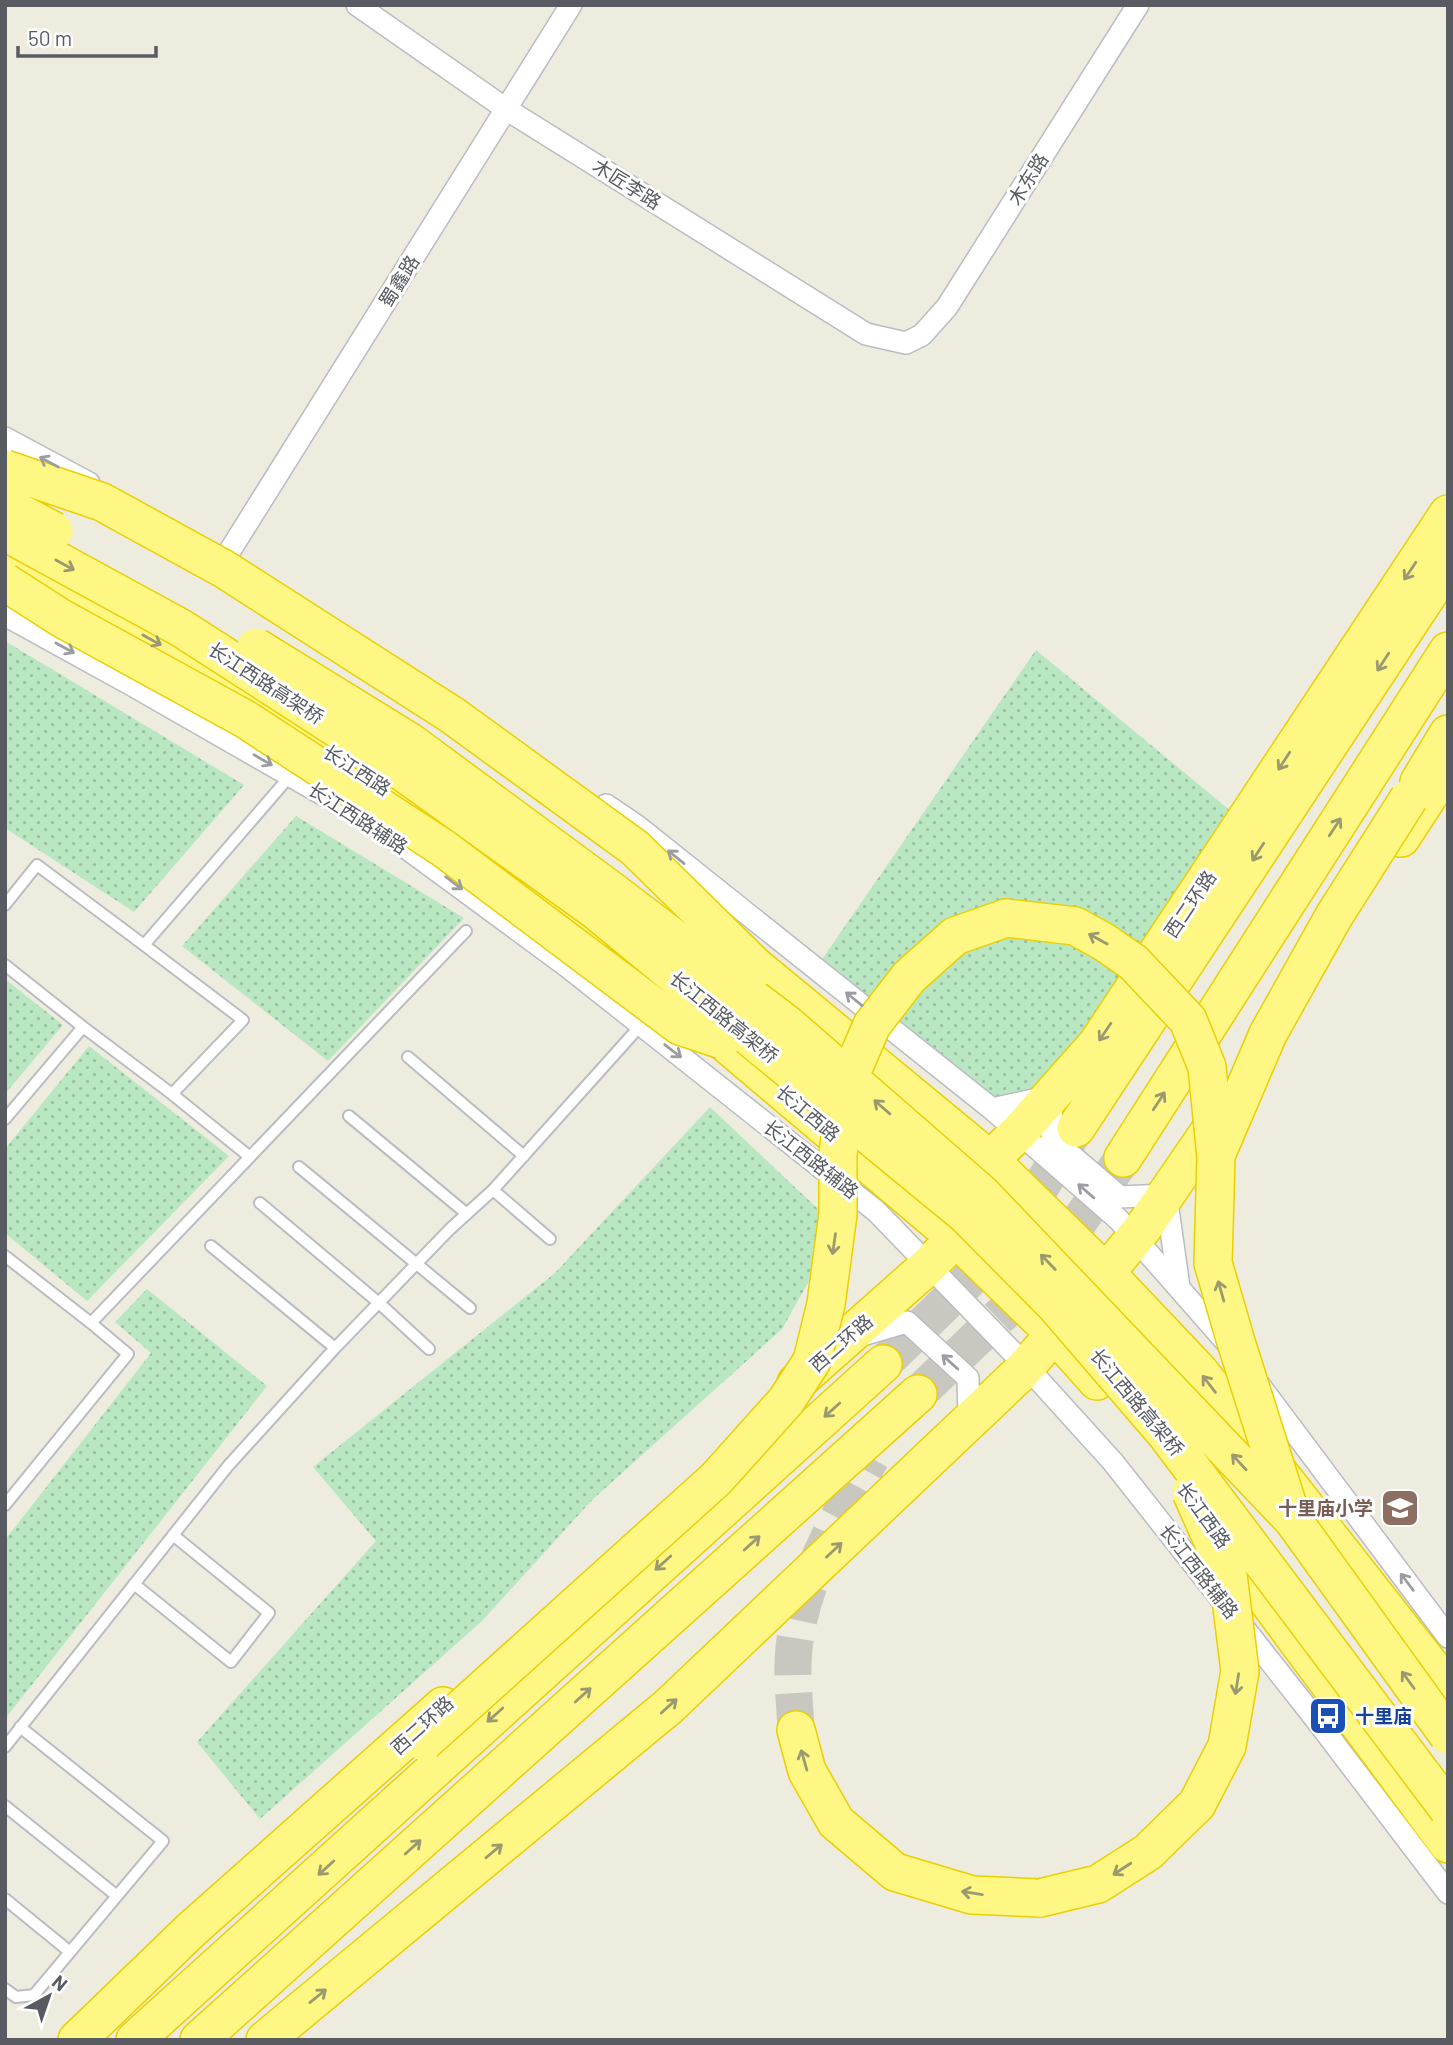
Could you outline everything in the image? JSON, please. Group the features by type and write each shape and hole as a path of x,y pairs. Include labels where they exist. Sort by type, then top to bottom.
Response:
{"highway":[{"path":"5,468 102,502 224,569 452,715 635,848 757,968 990,1160 1105,1273 1199,1371 1448,1688"},
{"name":"长江西路高架桥","path":"5,505 187,604 410,742 788,1025 982,1194 1293,1520 1448,1735"},
{"name":"西二环路","path":"77,2040 192,1929 516,1641 956,1238 1005,1121 1051,1096 1097,1044 1448,514"},
{"name":"长江西路高架桥","path":"5,532 181,628 386,760 595,911 966,1215 1055,1305 1166,1434 1448,1809"},
{"name":"长江西路","path":"5,562 159,645 366,774 588,931 722,1040 956,1238 1055,1334 1140,1429 1448,1844"},
{"name":"西二环路","path":"1076,1128 1448,564"},
{"path":"5,582 61,618 245,719 443,848 680,1026 722,1040"},
{"path":"1123,1158 1448,651"},
{"path":"1216,1157 1268,1034 1334,916 1448,734"},
{"path":"265,2040 668,1707 1026,1366 1135,1238 1166,1195 1290,1014 1448,766"},
{"path":"102,2040 184,1953 424,1742 716,1479 786,1401 812,1361 826,1304 838,1214 838,1154 847,1083 872,1025 909,977 955,936 1006,918 1075,926 1133,962 1188,1020 1208,1067 1216,1157 1213,1263 1293,1520"},
{"path":"135,2040 883,1364"},
{"path":"199,2040 908,1403 871,1458"},
{"path":"796,1730 807,1771 835,1822 895,1872 972,1895 1040,1898 1098,1884 1148,1852 1197,1804 1227,1746 1240,1671 1228,1575 1166,1434"}],"street":[{"name":"木匠李路","path":"357,5 506,109 866,334 906,343"},
{"name":"蜀鑫路","path":"226,557 571,5"},
{"name":"木东路","path":"906,343 922,335 947,307 1138,5"},
{"path":"5,438 226,557 459,706 637,826 1005,1121 1119,1220 1216,1329 1448,1637"},
{"name":"长江西路辅路","path":"5,615 371,822 568,967 876,1211 1026,1366 1121,1473 1314,1717 1448,1893"},
{"path":"1051,1096 1052,1139 1120,1197 1166,1195 1179,1287"},
{"path":"846,1340 907,1322 968,1378 969,1422"}],"lane":[{"path":"144,945 290,776"},
{"path":"5,905 37,865 243,1020 172,1094"},
{"path":"91,1323 466,932"},
{"path":"5,965 250,1157"},
{"path":"5,1746 228,1466 335,1348 493,1190 640,1025"},
{"path":"5,1119 83,1027"},
{"path":"408,1057 524,1156"},
{"path":"349,1116 467,1214"},
{"path":"299,1167 470,1308"},
{"path":"493,1190 550,1239"},
{"path":"260,1203 379,1303 429,1349"},
{"path":"211,1246 335,1348"},
{"path":"5,1256 128,1354 5,1504"},
{"path":"134,1584 231,1662 269,1613 173,1535"},
{"path":"5,1989 16,1997 34,1995 163,1841 20,1727"},
{"path":"5,1807 117,1896"},
{"path":"5,1899 70,1952"}],"green space":[{"path":"5,641 244,785 134,912 5,828"},
{"path":"1036,650 1244,822 1051,1096 992,1109 816,968"},
{"path":"296,816 464,918 328,1061 182,946"},
{"path":"5,979 63,1025 5,1094"},
{"path":"89,1046 229,1156 87,1301 5,1233 5,1149"},
{"path":"710,1107 819,1210 814,1272 782,1329 593,1499 482,1621 260,1819 197,1742 376,1541 313,1467 555,1273"},
{"path":"147,1289 267,1386 5,1719 5,1540 151,1353 115,1322"}],"tunnel":[{"path":"883,1364 966,1283 1022,1219 1075,1129"},
{"path":"918,1394 1003,1313 1058,1252 1123,1158"},
{"path":"796,1730 793,1658 798,1622 823,1550 871,1458"}],"place":[{"name":"十里庙小学","path":"1400,1508"},
{"name":"十里庙","path":"1328,1716"}]}
